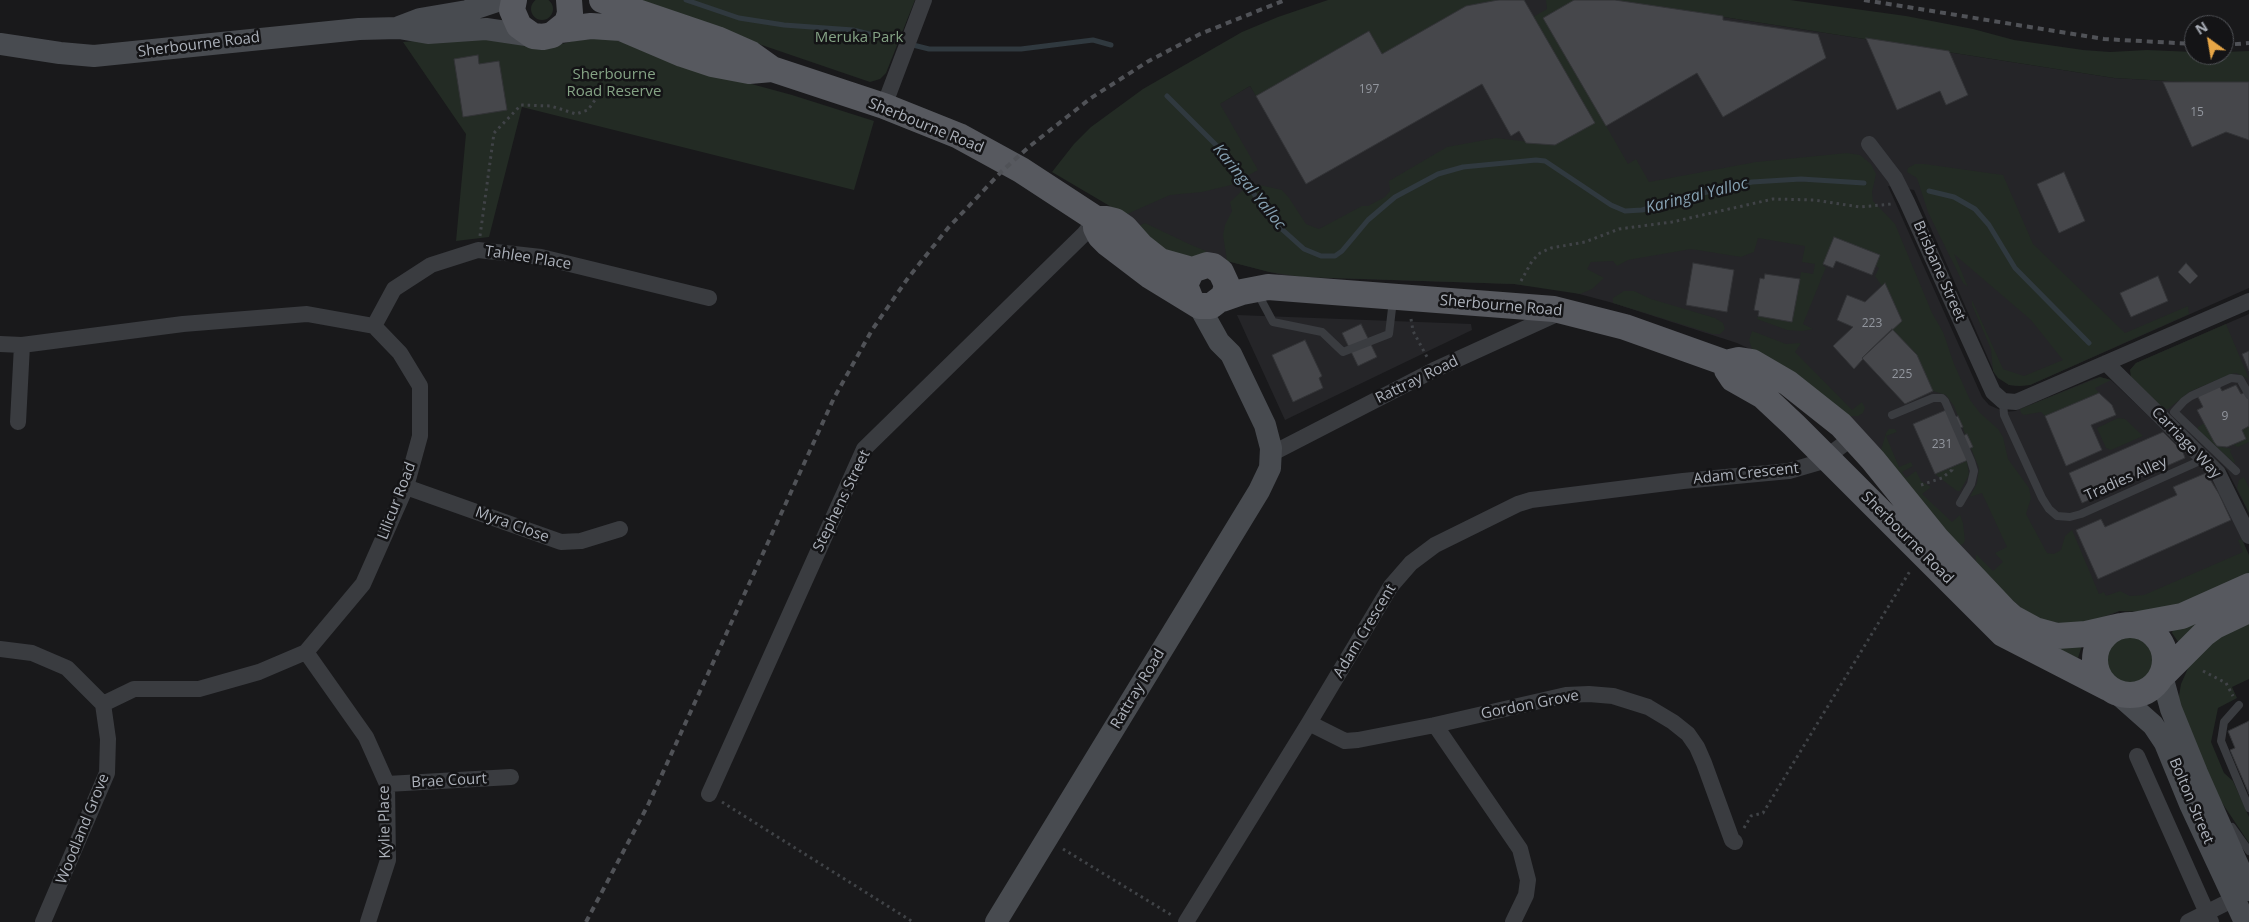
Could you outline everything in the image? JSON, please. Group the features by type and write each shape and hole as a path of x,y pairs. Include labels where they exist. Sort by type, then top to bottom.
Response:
{"main road":[{"name":"Sherbourne Road","path":"398,28 420,19 467,11 500,0"},
{"path":"514,0 512,10 514,18 519,26 533,36"},
{"path":"560,30 567,23 570,13 569,0"},
{"name":"Sherbourne Road","path":"602,0 717,39 751,54 772,69 884,106 975,143 1021,170 1096,219 1115,221 1160,261 1192,270"},
{"name":"Sherbourne Road","path":"0,44 80,56 103,56 293,34 398,28 418,33 486,29 533,36 552,35 560,30 591,26 621,28 712,64 749,71 772,69"},
{"path":"1096,219 1096,228 1100,236 1150,276 1207,302"},
{"path":"1207,265 1222,272 1227,285 1207,302 1185,285 1192,270 1207,265"},
{"name":"Sherbourne Road","path":"1222,272 1243,277 1262,288"},
{"name":"Sherbourne Road","path":"1207,302 1262,288 1512,304 1566,310 1625,327 1726,363 1745,360 1766,368 1827,413 1853,437 1937,539 2004,610 2013,618 2034,630 2057,636 2086,634 2182,616 2249,586"},
{"name":"Rattray Road","path":"996,922 1259,491 1270,468 1271,454 1264,425 1231,354 1229,337 1207,302"},
{"name":"Sherbourne Road","path":"1726,363 1727,370 1733,379 1769,401 2003,634 2113,691"},
{"path":"2163,675 2166,656 2162,644 2155,634 2144,628 2127,626 2105,636 2095,654 2098,675 2113,691 2130,696 2142,694 2152,688 2204,634 2215,626 2249,610"},
{"name":"Bolton Street","path":"2163,675 2171,709 2244,894 2245,922"},
{"name":"Bolton Street","path":"2113,691 2153,725 2165,743 2190,804 2244,894"}],"street":[{"path":"884,106 922,6"},
{"name":"Brisbane Street","path":"1868,144 1887,167 1908,202 1993,392 2002,401"},
{"name":"Stephens Street","path":"709,794 864,449 1084,234 1096,219"},
{"name":"Tahlee Place","path":"374,326 394,290 431,265 478,250 541,257 709,298"},
{"path":"2002,401 2016,402 2249,301"},
{"name":"Rattray Road","path":"1271,454 1434,370 1566,310"},
{"path":"0,344 22,344 183,324 307,314 374,326"},
{"name":"Lilicur Road","path":"103,704 134,689 199,688 259,672 306,652 364,584 406,486 420,436 420,386 400,353 374,326"},
{"path":"18,422 22,344"},
{"name":"Carriage Way","path":"2106,363 2170,417 2222,478 2249,536"},
{"name":"Adam Crescent","path":"1180,919 1309,723 1391,586 1411,563 1435,545 1513,506 1531,500 1674,482 1789,471 1811,466 1827,458 1853,437"},
{"name":"Myra Close","path":"406,486 561,542 582,541 620,529"},
{"path":"0,649 32,653 67,668 103,704"},
{"name":"Kylie Place","path":"306,652 366,737 387,784 388,860 368,922"},
{"name":"Gordon Grove","path":"1309,723 1345,740 1358,740 1435,725 1566,695 1613,696 1648,707 1681,728 1697,747 1732,840 1735,842"},
{"name":"Woodland Grove","path":"44,922 107,774 108,739 103,704"},
{"path":"1435,725 1520,849 1528,880 1526,895 1520,911 1513,922"},
{"name":"Bolton Street","path":"2138,756 2209,918"},
{"name":"Brae Court","path":"387,784 511,777"},
{"path":"2188,922 2209,918 2244,894"}],"lane":[{"path":"1262,288 1273,322 1322,332 1344,352 1389,334 1401,298"},
{"path":"2236,470 2170,417 2191,396 2230,378 2240,379 2249,395"},
{"path":"1892,415 1933,398 1942,398 1945,401 1972,460 1974,471 1971,484 1960,503"},
{"name":"Brisbane Street","path":"2002,401 2004,415 2042,498 2049,509 2057,516"},
{"name":"Tradies Alley","path":"2057,516 2070,517 2081,514 2204,459"},
{"path":"2239,705 2224,722 2221,731 2221,741 2249,808"},
{"path":"2197,773 2249,851"}],"path":[{"path":"478,250 494,133 521,105 551,106 576,114 588,110 595,100"},
{"path":"1520,281 1532,261 1540,253 1551,248 1585,242 1619,229 1665,224 1774,199 1800,199 1868,207 1908,202"},
{"path":"1401,298 1413,331 1434,370"},
{"path":"1918,487 1924,482 1942,478 1952,470 1951,468"},
{"path":"1735,842 1751,816 1763,813 1920,550"},
{"path":"2203,671 2226,683 2239,705"},
{"path":"709,794 913,922"},
{"path":"1046,839 1180,919"}],"shaded area":[{"path":"1498,0 1615,0 2114,78 2204,83 2249,82 2249,288 2030,385 2009,385 1995,374 1914,190 1888,186 1982,397 1989,405 2005,412 2015,411 2093,379 2100,377 2111,380 2207,472 2223,497 2249,555 2249,573 2137,611 2119,611 2102,619 2036,621 1758,353 1737,343 1613,303 1568,291 1514,284 1282,275 1227,261 1184,258 1089,192 1225,114 1219,104 1250,86 1256,95 1369,31 1382,53 1466,6"},
{"path":"2249,314 2249,513 2227,470 2134,382 2130,370 2136,363"},
{"path":"1237,315 1471,324 1472,330 1285,420"}],"green space":[{"path":"542,-2 550,1 553,9 550,17 542,20 534,17 531,9 534,1"},
{"name":"Meruka Park","path":"630,0 915,0 886,73 880,79 870,82"},
{"path":"1328,0 1498,0 1466,6 1382,54 1369,31 1256,96 1250,86 1220,104 1258,170 1231,185 1202,192 1170,195 1125,215 1052,172 1074,144 1091,127 1143,89 1242,32 1278,17"},
{"path":"1546,0 1574,0 1544,18 1628,164 1636,159 1649,182 1756,162 1847,153 1860,155 1871,164 1876,174 1872,192 1873,201 1895,224 1932,313 1943,332 1954,364 1970,400 1980,413 1998,429 2003,437 2008,459 2029,488 2031,498 2026,514 2047,553 2054,554 2061,550 2065,536 2072,530 2099,594 2104,592 2106,596 2120,591 2130,596 2144,595 2243,552 2238,540 2242,539 2249,556 2249,573 2205,598 2147,612 2119,611 2082,625 2036,621 1976,568 1976,554 1993,571 2003,562 1995,553 2007,547 1982,493 1970,497 1977,483 1979,468 1954,406 1946,395 1933,391 1917,355 1892,329 1902,320 1885,283 1882,286 1875,276 1879,268 1834,237 1823,266 1826,267 1803,324 1813,329 1802,331 1787,330 1757,319 1758,316 1792,322 1801,272 1813,274 1815,264 1802,262 1805,246 1758,238 1754,252 1741,257 1691,249 1628,260 1617,266 1613,261 1591,262 1587,269 1604,278 1592,289 1580,294 1514,284 1302,277 1269,272 1227,261 1223,235 1225,225 1232,211 1230,202 1242,191 1255,184 1282,190 1306,224 1319,229 1362,206 1368,206 1385,197 1390,191 1389,181 1447,147 1496,138 1555,145 1594,123 1533,17 1547,9"},
{"path":"1615,0 1790,0 1906,16 1973,29 2014,40 2083,50 2110,52 2147,50 2184,52 2184,65 2234,65 2234,52 2249,51 2249,82 2204,83 2114,78"},
{"name":"Sherbourne Road Reserve","path":"457,37 554,46 573,41 607,37 722,76 792,95 874,121 854,190 522,107 489,237 456,241 466,134 403,42"},
{"path":"1915,164 2003,175 2033,244 2125,333 2188,306 2189,314 2030,385 2009,385 1998,378 1993,371 1991,349 1972,305 1972,300 2003,369 2024,376 2063,360 2031,320 1954,254 1968,287 1963,283 1928,212 1917,178 1907,172 1908,168"},
{"path":"1145,223 1206,251 1204,255 1192,257 1167,253 1138,226"},
{"path":"1624,291 1634,291 1651,299 1715,318 1723,323 1725,329 1720,334 1713,334 1613,303 1613,298"},
{"path":"2226,324 2249,379 2236,373 2231,374 2189,392 2168,409 2162,409 2131,378 2130,370 2136,363"},
{"path":"1752,331 1786,344 1801,343 1795,352 1852,410 1862,402 1865,408 1863,413 1858,416 1848,416 1752,349 1749,340"},
{"path":"2100,377 2111,380 2095,388 2099,393 2045,416 2041,412 2024,415 2021,413 2020,409"},
{"path":"2118,418 2125,419 2143,436 2111,450 2106,448 2097,428"},
{"path":"2206,424 2217,446 2232,449 2230,451 2234,463 2198,430 2198,427"},
{"path":"2249,426 2249,442 2238,447 2233,445 2246,439 2242,430"},
{"path":"1889,429 1895,429 1897,432 1886,436 1899,467 1911,462 1913,466 1902,472 1906,478 1916,471 1921,481 1931,487 1922,494 1952,522 1960,515 1965,541 1963,544 1957,546 1881,450 1886,433"},
{"path":"1967,461 1969,475 1960,491 1957,491 1935,474"},
{"path":"2244,477 2249,488 2249,513 2237,488 2239,480"},
{"path":"2198,618 2197,626 2179,643 2172,633 2173,629"},
{"path":"2249,620 2249,679 2232,687 2237,698 2218,708 2211,742 2224,773 2233,781 2249,817 2249,843 2202,773 2178,702 2181,684 2189,666 2216,637"},
{"path":"2130,637 2143,641 2149,647 2153,660 2149,673 2143,679 2130,683 2117,679 2111,673 2107,660 2111,647 2117,641"},
{"path":"2030,638 2082,645 2078,658"}],"building":[{"path":"1498,0 1524,0 1595,123 1555,145 1526,143 1519,131 1511,136 1482,84 1306,184 1256,96 1369,31 1382,54 1466,6"},
{"path":"1574,0 1615,0 1723,16 1723,20 1818,34 1826,58 1723,117 1697,73 1606,126 1543,18"},
{"path":"1866,38 1949,51 1968,95 1946,105 1940,91 1897,110"},
{"path":"478,55 479,64 499,61 507,110 463,117 454,59"},
{"path":"2163,82 2249,82 2249,140 2226,132 2192,147"},
{"path":"2064,172 2085,221 2059,233 2037,184"},
{"path":"1834,237 1880,255 1872,275 1836,261 1833,268 1823,264"},
{"path":"1693,263 1734,270 1727,312 1686,305"},
{"path":"2186,263 2198,276 2190,284 2178,272"},
{"path":"1765,274 1800,279 1792,322 1758,316 1759,311 1754,310 1760,278 1764,279"},
{"path":"2158,276 2168,301 2131,317 2120,293"},
{"path":"1885,283 1902,321 1862,358 1854,369 1833,346 1853,327 1837,320 1847,295 1865,302"},
{"path":"1361,324 1377,357 1358,366 1342,333"},
{"path":"1892,329 1917,355 1933,391 1905,404 1862,358"},
{"path":"1305,340 1322,376 1319,378 1323,388 1293,402 1272,355"},
{"path":"2249,351 2249,371 2242,354"},
{"path":"2218,383 2222,391 2236,385 2241,394 2248,391 2249,394 2249,426 2242,430 2246,439 2227,447 2217,446 2197,410 2203,407 2196,393"},
{"path":"2099,393 2112,405 2116,415 2091,425 2102,450 2066,466 2045,416"},
{"path":"1946,410 1968,460 1935,474 1913,424"},
{"path":"1958,416 1963,427 1955,430 1950,419"},
{"path":"2163,432 2183,452 2185,458 2082,503 2069,473"},
{"path":"1967,434 1973,447 1964,451 1958,438"},
{"path":"2206,473 2219,494 2231,520 2098,579 2076,530 2101,519 2105,527 2177,495 2173,487"},
{"path":"2249,721 2249,794 2230,750 2235,748 2228,731"}],"waterway":[{"name":"Karingal Yalloc","path":"686,0 739,18 784,25 853,30 929,49 1021,49 1093,40 1111,45"},
{"name":"Karingal Yalloc","path":"1167,96 1225,154 1275,223 1304,249 1321,256 1335,256 1342,251 1368,220 1395,197 1438,174 1463,167 1536,160 1545,161 1611,205 1625,211 1642,210 1752,182 1801,179 1864,183"},
{"name":"Karingal Yalloc","path":"1929,191 1954,197 1975,209 1989,225 2015,268 2089,343"}],"railway":[{"path":"586,922 648,805 834,398 872,330 908,278 948,228 1002,171 1030,146 1091,98 1147,62 1200,34 1285,0"},
{"path":"1864,0 2104,39 2184,43"},
{"path":"2234,44 2249,43"}]}
